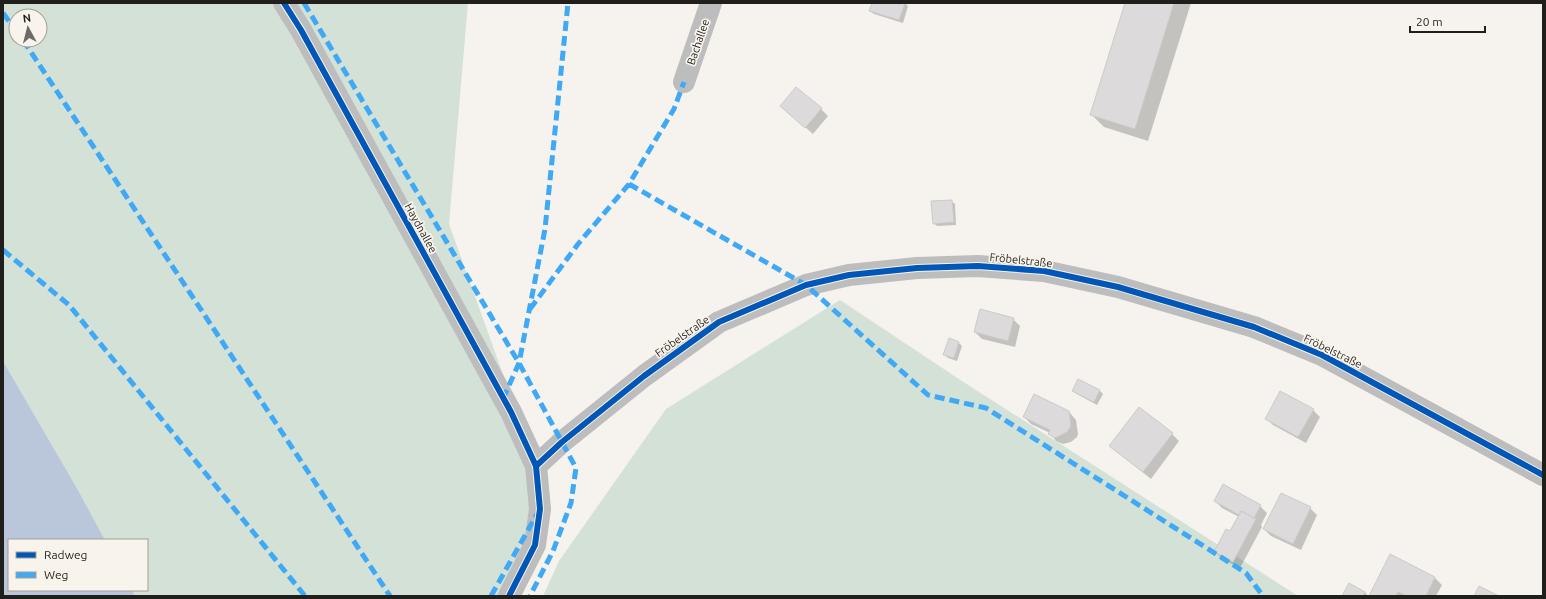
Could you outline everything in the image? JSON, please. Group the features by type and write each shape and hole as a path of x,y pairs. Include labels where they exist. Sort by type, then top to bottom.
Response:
{"street":[{"name":"Haydnallee","path":"284,3 305,37 511,412 536,466 540,508 534,545 509,596"},
{"name":"Bachallee","path":"684,82 711,3"},
{"name":"Fröbelstraße","path":"536,466 562,442 644,376 719,322 806,285 848,275 917,268 978,266 1051,272 1118,287 1254,327 1322,355 1543,475"}],"shaded area":[{"path":"3,3 468,3 449,224 536,466 540,509 509,596 135,596 132,591 148,591 148,539 104,539 78,490 3,361"},
{"path":"840,300 965,383 1298,596 543,596 559,561 666,409"}],"water":[{"path":"3,361 78,490 104,539 8,539 8,591 132,591 135,596 3,596"}],"building":[{"path":"872,3 905,3 899,20 869,11"},
{"path":"1125,3 1174,3 1135,129 1090,115"},
{"path":"796,87 822,108 805,128 780,106"},
{"path":"952,200 954,222 933,224 931,201"},
{"path":"980,309 1014,318 1008,341 974,332"},
{"path":"949,338 959,342 954,358 943,355"},
{"path":"1078,379 1100,390 1094,402 1072,391"},
{"path":"1280,391 1314,409 1298,437 1265,419"},
{"path":"1034,394 1069,411 1071,426 1067,432 1055,438 1048,434 1050,430 1023,417"},
{"path":"1139,407 1173,433 1143,472 1109,446"},
{"path":"1223,484 1261,505 1254,518 1241,511 1239,515 1214,501"},
{"path":"1281,493 1311,507 1293,544 1263,529"},
{"path":"1241,511 1256,519 1233,562 1214,552 1226,529 1230,531"},
{"path":"1390,554 1435,577 1426,596 1407,596 1398,592 1396,596 1369,596"},
{"path":"1349,583 1365,592 1363,596 1342,596"},
{"path":"1479,586 1499,596 1474,596"}],"marked path":[{"path":"304,3 519,363 576,468 571,503 553,551 530,596"},
{"path":"503,399 519,363 545,229 568,3"},
{"path":"3,13 8,20"},
{"path":"28,48 390,596"},
{"path":"530,309 578,244 629,184 674,109 684,82"},
{"path":"629,184 806,285 928,395 986,408 1246,573 1263,596"},
{"path":"3,250 69,305 305,596"},
{"path":"491,596 537,514"}],"cycle path":[{"path":"284,3 301,30 511,412 536,466 540,509 535,545 509,596"},
{"path":"536,466 562,442 644,376 719,322 806,285 849,275 917,268 978,266 1044,271 1118,287 1254,327 1322,355 1543,475"}]}
